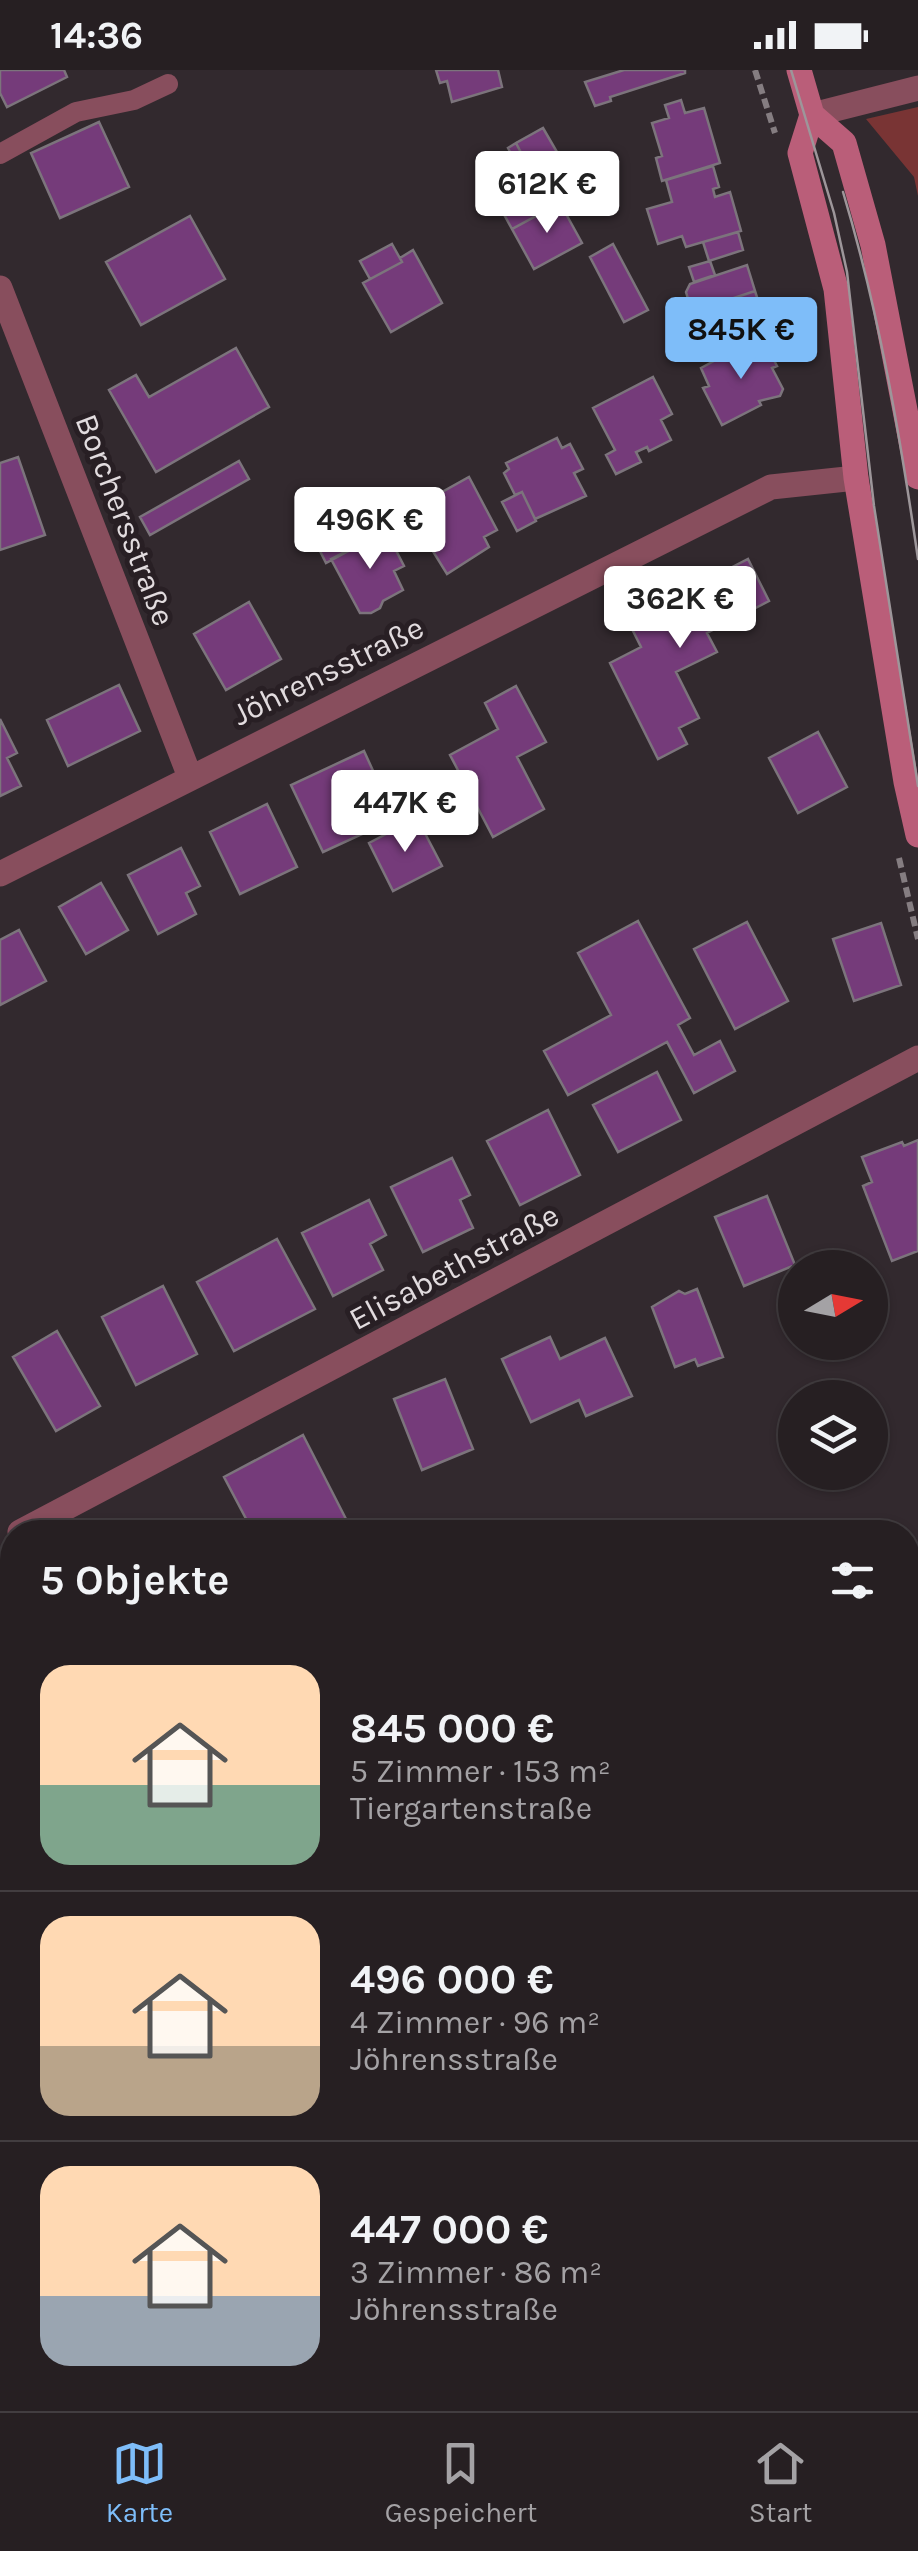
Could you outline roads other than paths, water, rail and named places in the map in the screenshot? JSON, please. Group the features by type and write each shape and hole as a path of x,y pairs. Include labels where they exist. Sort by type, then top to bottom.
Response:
{"main road":[{"path":"799,70 812,115 844,144 873,245 918,477"},
{"path":"812,115 800,153 836,289 856,478 918,835"}],"street":[{"path":"812,115 918,88"},
{"name":"Borchersstraße","path":"0,288 190,777"},
{"name":"Jöhrensstraße","path":"0,874 771,487 856,478"},
{"name":"Elisabethstraße","path":"43,1520 918,1058"}],"lane":[{"path":"0,154 76,112 134,100 168,84"}],"tram line":[{"path":"791,70 834,213 847,272 874,506 918,786"},
{"path":"843,192 887,374 918,559"}]}
